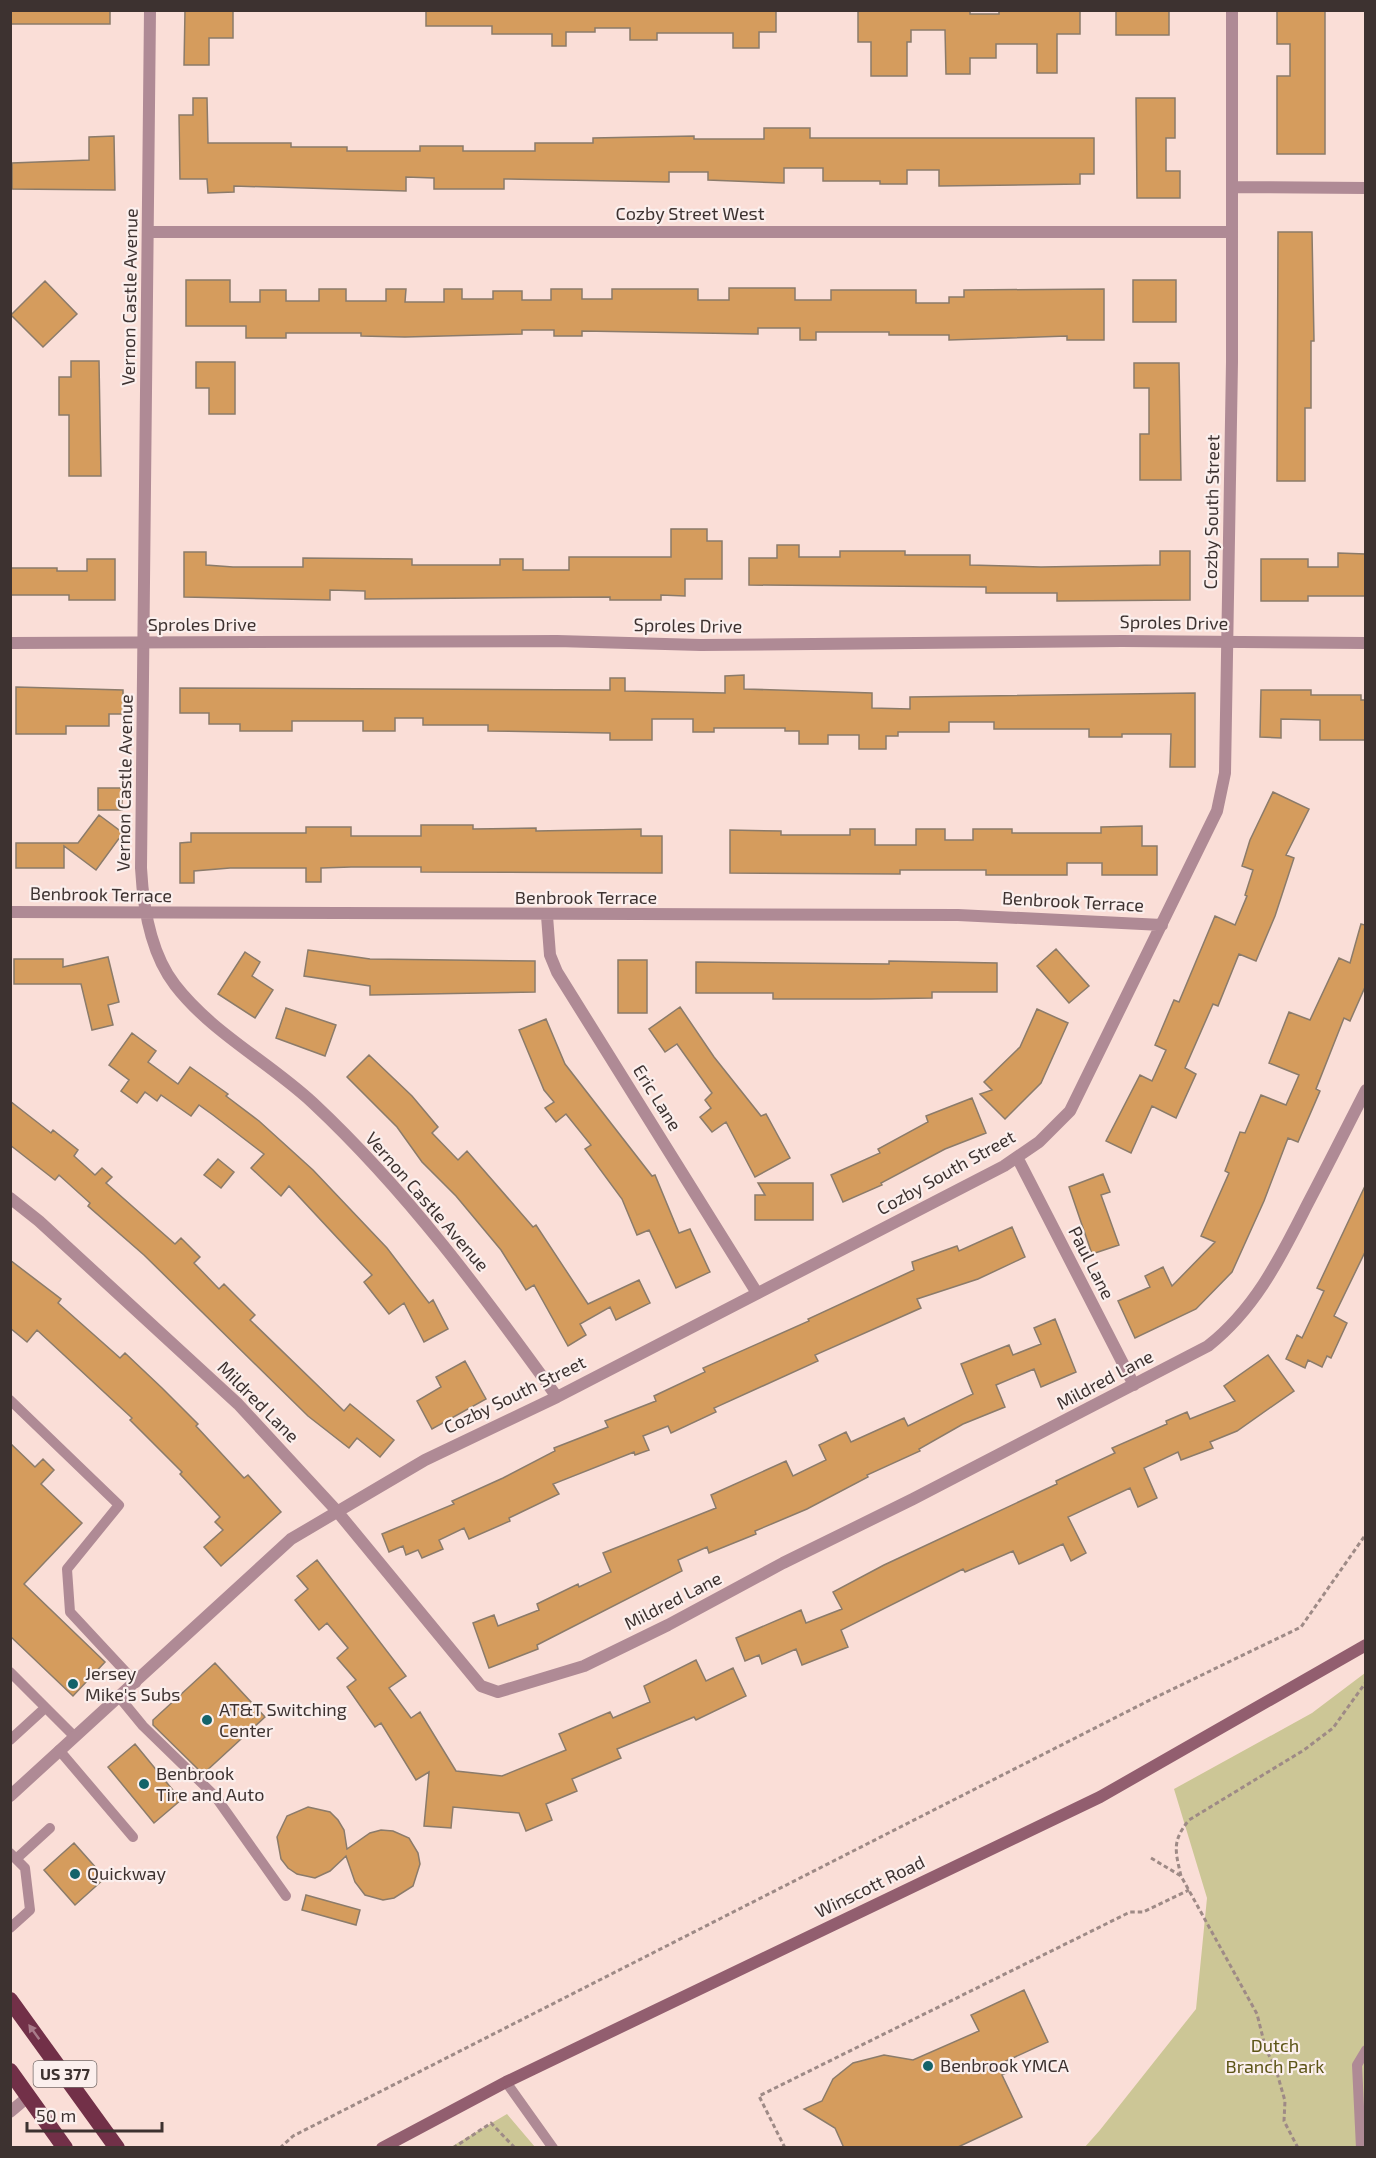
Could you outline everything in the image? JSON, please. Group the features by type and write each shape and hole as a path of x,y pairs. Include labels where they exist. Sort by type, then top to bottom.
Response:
{"highway":[{"name":"US 377","path":"10,2000 117,2148"},
{"name":"US 377","path":"10,2071 65,2148"}],"main road":[{"name":"Winscott Road","path":"382,2148 506,2082 1100,1797 1365,1646"}],"street":[{"name":"Vernon Castle Avenue","path":"150,10 141,868 146,914 160,957 174,984 209,1021 311,1102 385,1175 470,1276 557,1397"},
{"name":"Cozby South Street","path":"10,1796 120,1698 291,1539 336,1510 425,1460 557,1397 1017,1157 1039,1142 1070,1112 1217,811 1225,773 1232,232 1232,10"},
{"path":"1232,187 1365,188"},
{"name":"Cozby Street West","path":"148,232 1232,232"},
{"name":"Sproles Drive","path":"10,643 557,641 845,645 1122,641 1365,643"},
{"name":"Benbrook Terrace","path":"10,912 66,910 146,914 547,916 958,915 1162,925"},
{"name":"Eric Lane","path":"547,916 550,955 557,972 757,1293"},
{"name":"Mildred Lane","path":"10,1198 39,1221 238,1404 336,1510 481,1686 498,1692 531,1684 594,1661 1208,1346 1229,1330 1273,1273 1365,1090"},
{"name":"Paul Lane","path":"1017,1157 1134,1385"},
{"path":"10,2112 29,2096"}],"lane":[{"path":"10,1400 119,1505 67,1569 70,1612 136,1683"},
{"path":"10,1672 75,1737"},
{"path":"120,1698 143,1726 215,1796 286,1896"},
{"path":"10,1740 45,1708"},
{"path":"59,1750 133,1837"},
{"path":"10,1928 30,1910 25,1868 13,1856 51,1828"},
{"path":"1361,2148 1357,2065 1365,2050"},
{"path":"506,2082 553,2148"}],"path":[{"path":"280,2148 293,2136 1301,1626 1365,1534"},
{"path":"1298,2148 1284,2121 1285,2101 1275,2066 1266,2050 1257,2014 1181,1876 1176,1852 1177,1834 1189,1820 1304,1750 1333,1728 1346,1705 1365,1682"},
{"path":"1150,1858 1181,1876"},
{"path":"785,2148 759,2096 1130,1912 1143,1912 1189,1890"},
{"path":"453,2148 491,2123 515,2148"}],"green space":[{"name":"Dutch Branch Park","path":"1365,1673 1365,2147 1084,2148 1196,2009 1207,1898 1174,1789 1312,1713"},
{"path":"507,2114 535,2147 451,2147"}],"building":[{"path":"10,10 110,10 110,24 10,24"},
{"path":"185,10 233,10 233,38 209,38 209,65 184,65"},
{"path":"426,10 776,10 776,32 759,32 759,48 733,48 733,33 657,33 657,40 630,40 630,28 595,28 595,32 566,32 566,46 552,46 552,34 492,34 492,26 426,26"},
{"path":"858,10 970,10 970,14 999,14 999,10 1080,10 1080,34 1057,34 1057,73 1037,73 1037,44 996,44 996,58 970,58 970,74 946,74 945,30 911,30 911,42 907,42 907,76 871,76 871,42 858,42"},
{"path":"1116,10 1169,10 1169,35 1116,35"},
{"path":"1277,10 1325,10 1325,154 1277,154 1277,76 1290,76 1290,44 1277,44"},
{"path":"193,98 207,98 208,143 291,143 291,147 347,147 347,151 420,151 420,146 463,146 463,151 535,151 535,143 593,143 593,138 694,136 694,139 764,139 764,128 810,128 810,138 1094,138 1094,174 1080,174 1080,184 939,186 939,170 907,170 907,184 880,184 880,181 823,181 823,168 784,168 784,183 708,180 708,172 669,172 669,182 504,179 504,189 434,189 434,178 406,177 406,191 234,186 234,192 208,193 207,179 180,179 179,115 193,115"},
{"path":"1136,98 1175,98 1175,138 1166,138 1166,171 1180,171 1180,198 1137,198"},
{"path":"114,136 115,190 12,189 12,163 89,160 89,137"},
{"path":"1278,232 1312,232 1314,341 1311,341 1311,408 1305,408 1305,481 1277,481"},
{"path":"186,280 230,280 230,302 260,302 260,290 286,290 286,301 319,301 319,289 346,289 346,301 386,301 386,289 406,289 405,302 444,302 444,289 462,289 462,299 493,299 493,291 522,291 522,300 551,300 551,289 582,289 582,299 612,299 612,289 698,289 698,300 729,300 729,288 795,288 795,300 831,300 831,290 916,290 916,303 949,303 949,297 964,297 964,290 1104,289 1104,340 1067,340 1067,336 949,340 949,335 816,332 816,340 800,340 800,328 758,328 758,334 582,331 582,336 554,336 554,330 522,330 522,334 405,337 361,336 361,333 286,333 286,338 246,338 246,326 186,326"},
{"path":"1133,280 1176,280 1176,322 1133,322"},
{"path":"45,281 77,314 43,347 11,315"},
{"path":"71,361 99,361 101,476 69,476 69,415 59,415 59,377 71,377"},
{"path":"196,362 235,362 235,414 209,414 209,388 196,388"},
{"path":"1134,363 1179,363 1181,480 1140,480 1140,434 1149,434 1149,388 1134,388"},
{"path":"671,529 707,529 707,541 722,541 722,579 685,579 685,596 661,595 661,600 610,600 610,597 365,599 365,591 330,590 330,600 184,597 184,552 206,552 206,565 233,567 303,567 303,558 412,559 412,565 500,565 500,559 523,559 523,570 569,570 569,557 671,557"},
{"path":"777,545 799,545 799,557 840,557 840,551 905,551 905,555 970,555 970,565 1041,567 1160,565 1160,551 1190,551 1190,600 1057,601 1057,593 986,593 986,587 749,585 749,558 777,558"},
{"path":"1338,553 1365,554 1365,596 1308,596 1308,601 1261,601 1261,559 1308,559 1308,567 1338,567"},
{"path":"87,559 115,559 115,600 69,600 69,595 10,595 10,568 57,568 57,571 87,571"},
{"path":"744,675 744,689 872,693 872,708 910,709 910,697 1195,693 1195,767 1170,767 1171,734 1089,737 1089,729 994,729 994,722 949,722 949,732 898,732 898,736 886,736 886,749 859,749 859,735 828,735 828,744 799,744 799,731 785,731 785,728 714,728 714,732 693,732 693,719 652,719 652,740 610,740 610,733 488,731 488,725 423,725 423,718 395,718 395,731 363,731 363,721 292,721 292,731 240,731 240,724 209,724 209,713 180,713 180,688 610,690 610,678 625,678 625,691 725,693 725,676"},
{"path":"16,687 123,690 123,714 109,714 109,726 66,726 66,734 16,734"},
{"path":"1261,690 1311,690 1311,695 1361,695 1361,700 1365,700 1365,740 1320,740 1320,720 1281,719 1281,738 1260,737"},
{"path":"98,788 122,788 122,810 98,810"},
{"path":"1273,792 1309,809 1286,855 1294,858 1275,916 1256,961 1239,954 1218,1006 1213,1004 1185,1068 1196,1074 1176,1118 1152,1106 1131,1153 1106,1141 1140,1075 1152,1081 1166,1050 1155,1045 1174,1000 1179,1002 1215,916 1235,925 1247,896 1245,895 1253,870 1242,866 1250,840"},
{"path":"99,815 123,833 96,870 64,846 64,868 16,868 16,843 78,843"},
{"path":"421,825 473,825 473,829 536,828 536,831 641,829 641,836 662,836 662,873 421,872 421,867 351,867 321,868 321,882 306,882 306,868 230,868 194,871 194,883 180,883 180,843 191,842 191,833 306,833 306,827 351,827 351,836 421,836"},
{"path":"1142,826 1142,846 1157,846 1157,875 1102,875 1102,863 1067,863 1067,875 986,875 986,870 900,870 900,874 730,873 730,830 781,831 781,835 850,835 850,829 875,829 875,845 916,845 916,829 945,829 945,840 973,840 973,829 1012,829 1012,833 1101,833 1101,827"},
{"path":"1361,924 1365,925 1365,987 1350,1021 1344,1018 1316,1089 1320,1091 1298,1142 1288,1138 1264,1201 1232,1272 1196,1309 1135,1338 1118,1301 1150,1287 1145,1276 1163,1267 1172,1286 1215,1242 1201,1236 1229,1173 1225,1171 1240,1132 1245,1133 1261,1095 1286,1105 1299,1075 1269,1063 1289,1012 1310,1020 1339,958 1350,963"},
{"path":"1056,949 1089,986 1069,1003 1037,966"},
{"path":"308,950 370,959 535,961 535,992 370,995 370,986 304,976"},
{"path":"245,952 260,962 252,976 273,990 255,1018 218,994"},
{"path":"108,957 119,1002 108,1005 113,1025 92,1030 81,984 14,984 14,959 63,959 63,967"},
{"path":"618,960 647,960 647,1013 618,1013"},
{"path":"889,961 997,963 997,992 932,992 932,998 871,999 773,999 773,993 696,993 696,962 889,964"},
{"path":"680,1007 714,1057 761,1116 766,1114 790,1158 755,1177 726,1122 712,1132 700,1117 711,1108 705,1100 712,1093 677,1044 665,1052 649,1029"},
{"path":"286,1008 336,1025 325,1056 276,1038"},
{"path":"1037,1009 1068,1023 1041,1083 1005,1119 980,1094 992,1090 984,1082 1020,1047"},
{"path":"546,1019 565,1064 652,1176 655,1175 679,1233 690,1229 710,1272 676,1288 649,1230 637,1235 622,1199 585,1149 591,1145 566,1114 556,1122 545,1108 554,1102 544,1090 519,1030"},
{"path":"132,1033 156,1051 148,1062 178,1084 190,1067 228,1094 226,1096 259,1121 313,1170 387,1248 429,1303 433,1300 448,1329 424,1342 404,1303 389,1314 364,1282 372,1275 289,1186 281,1196 251,1168 264,1154 213,1115 199,1105 191,1116 161,1095 157,1101 145,1092 137,1103 121,1091 129,1080 109,1065"},
{"path":"369,1055 412,1096 438,1127 432,1133 458,1160 467,1151 533,1227 536,1225 588,1304 639,1280 650,1303 616,1320 610,1307 580,1324 586,1335 568,1346 534,1285 526,1290 501,1250 456,1196 422,1162 397,1127 347,1077"},
{"path":"972,1098 986,1133 945,1149 881,1183 882,1185 843,1202 831,1175 880,1153 878,1149 928,1122 926,1116"},
{"path":"10,1101 51,1133 53,1130 78,1150 74,1156 95,1175 102,1168 112,1177 106,1183 175,1244 181,1238 200,1257 194,1263 219,1289 224,1284 255,1315 250,1320 344,1411 350,1404 394,1440 380,1457 357,1438 349,1448 308,1416 144,1255 88,1206 90,1203 59,1175 55,1180 10,1145"},
{"path":"218,1159 234,1172 221,1188 204,1175"},
{"path":"1103,1174 1110,1192 1101,1195 1119,1245 1092,1254 1069,1187"},
{"path":"758,1183 813,1183 813,1220 755,1220 755,1195 765,1195"},
{"path":"1365,1186 1365,1252 1334,1316 1347,1323 1331,1358 1327,1356 1322,1367 1308,1360 1305,1368 1286,1359 1297,1335 1302,1338 1324,1291 1317,1288"},
{"path":"1012,1227 1025,1257 978,1279 917,1299 921,1308 815,1355 818,1361 714,1408 716,1412 671,1433 668,1426 643,1436 649,1450 635,1455 634,1452 553,1484 559,1494 509,1518 510,1521 469,1539 464,1528 439,1540 443,1549 422,1558 418,1550 406,1555 403,1546 389,1552 382,1534 454,1504 452,1501 555,1451 554,1448 608,1427 605,1421 656,1401 654,1396 705,1372 703,1368 809,1321 808,1319 914,1270 912,1262 957,1246 959,1251"},
{"path":"10,1260 61,1299 58,1303 120,1358 125,1353 198,1424 196,1426 244,1478 248,1475 281,1512 221,1566 204,1547 223,1530 215,1522 220,1517 180,1474 182,1472 130,1420 132,1418 37,1330 27,1342 10,1328"},
{"path":"1055,1319 1076,1372 1041,1387 1034,1369 996,1385 1005,1407 963,1424 919,1449 920,1451 867,1475 868,1477 807,1509 755,1531 756,1534 709,1553 707,1547 678,1560 682,1571 537,1645 538,1649 489,1668 473,1623 494,1615 498,1626 539,1610 537,1604 578,1584 579,1587 611,1572 603,1553 716,1508 711,1495 786,1461 793,1476 826,1460 819,1445 846,1432 851,1442 904,1418 908,1426 973,1394 961,1364 1009,1345 1013,1355 1041,1344 1034,1328"},
{"path":"1268,1355 1294,1391 1237,1431 1210,1442 1213,1448 1181,1460 1178,1452 1144,1468 1157,1498 1138,1507 1130,1488 1068,1517 1086,1553 1071,1561 1063,1544 1019,1564 1013,1551 965,1572 963,1569 841,1630 848,1647 802,1665 796,1649 762,1664 759,1655 745,1661 736,1638 801,1610 806,1623 842,1609 833,1592 884,1565 1057,1484 1056,1481 1115,1453 1112,1448 1167,1424 1166,1421 1187,1412 1190,1419 1235,1401 1224,1386"},
{"path":"465,1361 486,1399 432,1429 417,1401 441,1387 436,1377"},
{"path":"10,1443 35,1467 43,1459 54,1470 41,1484 82,1523 24,1584 105,1662 73,1696 10,1636"},
{"path":"317,1560 406,1676 389,1688 411,1718 420,1712 456,1771 502,1776 566,1750 559,1734 610,1712 613,1718 650,1702 644,1686 696,1660 706,1681 733,1668 746,1696 696,1720 694,1717 617,1749 621,1758 572,1779 577,1791 546,1804 552,1820 526,1831 519,1813 453,1807 451,1828 424,1826 429,1772 416,1780 381,1723 375,1727 347,1687 356,1680 337,1658 348,1648 327,1623 319,1630 295,1600 308,1589 297,1576"},
{"name":"AT&T Switching Center","path":"215,1663 265,1717 203,1774 153,1725 153,1720"},
{"name":"Benbrook Tire and Auto","path":"135,1744 181,1800 154,1823 108,1767"},
{"path":"308,1807 330,1812 338,1820 344,1830 347,1849 370,1833 381,1830 393,1831 409,1838 418,1853 420,1864 413,1886 394,1898 383,1900 365,1895 355,1882 346,1856 330,1871 315,1878 297,1874 288,1868 281,1859 277,1837 287,1816"},
{"name":"Quickway","path":"74,1843 105,1878 75,1905 44,1870"},
{"path":"306,1895 360,1910 356,1925 302,1910"},
{"name":"Benbrook YMCA","path":"1024,1990 1048,2042 1006,2061 1010,2071 1002,2075 1022,2117 956,2148 844,2148 835,2128 804,2109 822,2101 833,2079 853,2063 884,2055 913,2060 979,2031 971,2015"}],"place":[{"name":"Jersey Mike's Subs","path":"73,1684"},
{"name":"AT&T Switching Center","path":"207,1720"},
{"name":"Benbrook Tire and Auto","path":"144,1784"},
{"name":"Quickway","path":"75,1874"},
{"name":"Benbrook YMCA","path":"928,2066"}]}
